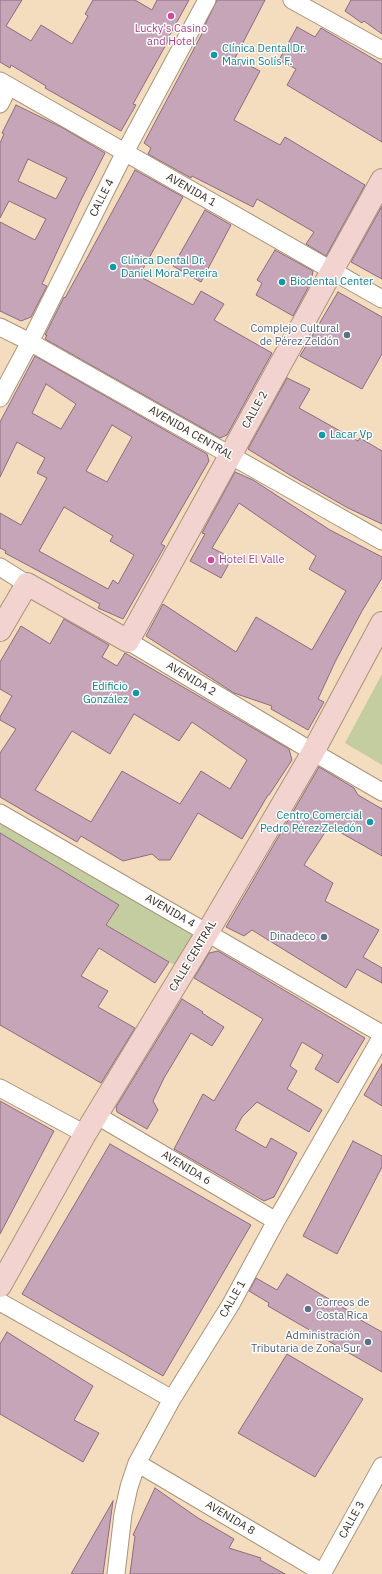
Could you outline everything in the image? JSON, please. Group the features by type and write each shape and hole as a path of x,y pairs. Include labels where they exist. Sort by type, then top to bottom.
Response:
{"main road":[{"name":"CALLE 2","path":"128,641 382,180"},
{"name":"AVENIDA 2","path":"27,584 128,641"},
{"path":"0,630 27,584"},
{"name":"CALLE CENTRAL","path":"0,1286 96,1115 208,933 313,752 382,623"}],"street":[{"name":"CALLE 4","path":"0,398 30,342 125,152 207,0"},
{"path":"292,0 382,50"},
{"name":"AVENIDA 1","path":"4,84 332,272 382,299"},
{"path":"0,104 4,84"},
{"name":"AVENIDA CENTRAL","path":"0,327 30,342 382,541"},
{"name":"AVENIDA 2","path":"0,567 27,584"},
{"name":"AVENIDA 2","path":"128,641 382,792"},
{"name":"AVENIDA 4","path":"0,813 382,1035"},
{"name":"CALLE 1","path":"116,1574 123,1514 129,1487 137,1463 172,1399 231,1304 276,1221 382,1035"},
{"path":"0,1088 85,1134"},
{"name":"AVENIDA 6","path":"96,1115 276,1221"},
{"path":"0,1302 172,1399"},
{"name":"AVENIDA 8","path":"137,1463 322,1574"},
{"name":"CALLE 3","path":"322,1574 382,1466"}],"green space":[{"path":"382,674 382,765 345,743"},
{"path":"0,819 196,935 176,966 107,925 119,905 0,833"}],"building":[{"path":"0,0 22,0 6,26 31,41 41,25 72,44 88,16 85,14 93,0 135,0 152,10 157,0 189,0 133,104 136,105 121,131 45,88 46,86 11,65 10,68 0,62"},
{"path":"217,0 265,0 235,58 260,71 234,120 280,145 285,137 365,185 326,256 306,244 314,232 257,199 253,207 192,176 191,178 148,154 151,148 144,143 206,26 205,25"},
{"path":"351,0 382,0 382,34 364,21 362,23 345,11"},
{"path":"297,27 315,37 321,28 382,64 382,142 287,85 296,69 279,60"},
{"path":"16,105 63,128 105,153 81,200 42,284 47,286 31,317 21,321 0,311 0,222 35,240 46,219 9,201 0,218 0,143 4,134 2,133","holes":["28,159 67,178 56,199 18,181"]},
{"path":"135,170 183,197 139,276 193,305 201,291 224,304 214,320 272,353 227,435 220,438 45,339 47,335 45,335 64,297 65,298"},
{"path":"382,206 382,279 351,262"},
{"path":"205,210 231,225 201,282 173,266"},
{"path":"275,250 313,271 311,282 293,316 256,295 262,283 257,280"},
{"name":"Complejo Cultural de Pérez Zeldón","path":"338,292 382,317 382,354 362,389 300,356"},
{"path":"35,356 207,454 209,461 161,544 165,546 123,619 98,608 100,604 5,553 6,551 0,548 0,513 21,525 47,478 37,473 45,458 17,442 0,477 0,422","holes":["46,384 76,404 61,429 32,413","112,425 132,437 107,482 86,471","64,507 113,536 110,541 134,555 118,584 113,580 108,589 39,551"]},
{"path":"287,378 310,389 299,408 358,441 360,438 382,451 382,524 348,508 248,449"},
{"path":"235,472 253,480 330,530 382,557 382,578 362,611 335,662 318,699 324,702 308,730 271,709 272,706 234,693 146,636 163,604 236,652 256,617 312,650 346,591 309,569 316,556 239,503 212,548 232,558 221,578 190,561 205,534 202,533"},
{"path":"64,619 109,645 102,657 117,666 125,653 289,749 292,760 268,795 242,839 198,813 170,860 159,860 152,854 123,861 81,836 77,842 0,797 0,753 16,729 0,720 0,717 12,696 0,689 0,662 21,626 50,644","holes":["134,714 179,741 192,722 247,760 230,789 201,771 180,804 122,771 91,822 35,790 72,731 110,754"]},
{"path":"319,767 354,788 358,795 382,809 382,856 329,826 304,865 333,883 325,901 379,930 363,957 382,968 382,983 357,969 346,988 252,930 244,936 226,927"},
{"path":"0,833 119,905 106,925 169,962 155,983 99,948 81,976 108,991 98,1007 135,1028 101,1083 0,1025"},
{"path":"218,951 365,1038 338,1083 315,1069 323,1055 302,1042 290,1066 297,1071 287,1089 322,1110 309,1132 257,1102 242,1117 235,1130 266,1148 271,1138 297,1153 274,1197 264,1201 174,1149 203,1094 214,1101 263,1019 194,978 209,953"},
{"path":"182,999 224,1027 212,1046 191,1033 164,1078 153,1101 158,1110 147,1129 117,1112 116,1107"},
{"path":"382,1064 382,1106 364,1095"},
{"path":"0,1101 54,1131 0,1234"},
{"path":"353,1141 382,1156 382,1167 337,1254 303,1236"},
{"path":"110,1144 251,1225 163,1376 22,1294"},
{"path":"287,1274 349,1311 348,1313 382,1332 382,1372 268,1306 269,1303 249,1291 256,1278 277,1290"},
{"path":"7,1332 93,1386 74,1420 99,1433 83,1462 0,1414 0,1344"},
{"path":"287,1354 363,1399 315,1477 238,1433"},
{"path":"155,1488 198,1518 234,1539 229,1548 261,1558 260,1560 285,1574 130,1574 135,1536 133,1535"},
{"path":"113,1501 103,1574 71,1574"}],"place":[{"name":"Lucky's Casino and Hotel","path":"171,16"},
{"name":"Clínica Dental Dr. Marvin Solís F.","path":"214,55"},
{"name":"Clínica Dental Dr. Daniel Mora Pereira","path":"113,267"},
{"name":"Biodental Center","path":"282,282"},
{"name":"Complejo Cultural de Pérez Zeldón","path":"347,335"},
{"name":"Lacar Vp","path":"322,435"},
{"name":"Hotel El Valle","path":"211,560"},
{"name":"Edificio González","path":"136,693"},
{"name":"Centro Comercial Pedro Pérez Zeledón","path":"370,822"},
{"name":"Dinadeco","path":"324,937"},
{"name":"Correos de Costa Rica","path":"308,1309"},
{"name":"Administración Tributaria de Zona Sur","path":"368,1342"}]}
